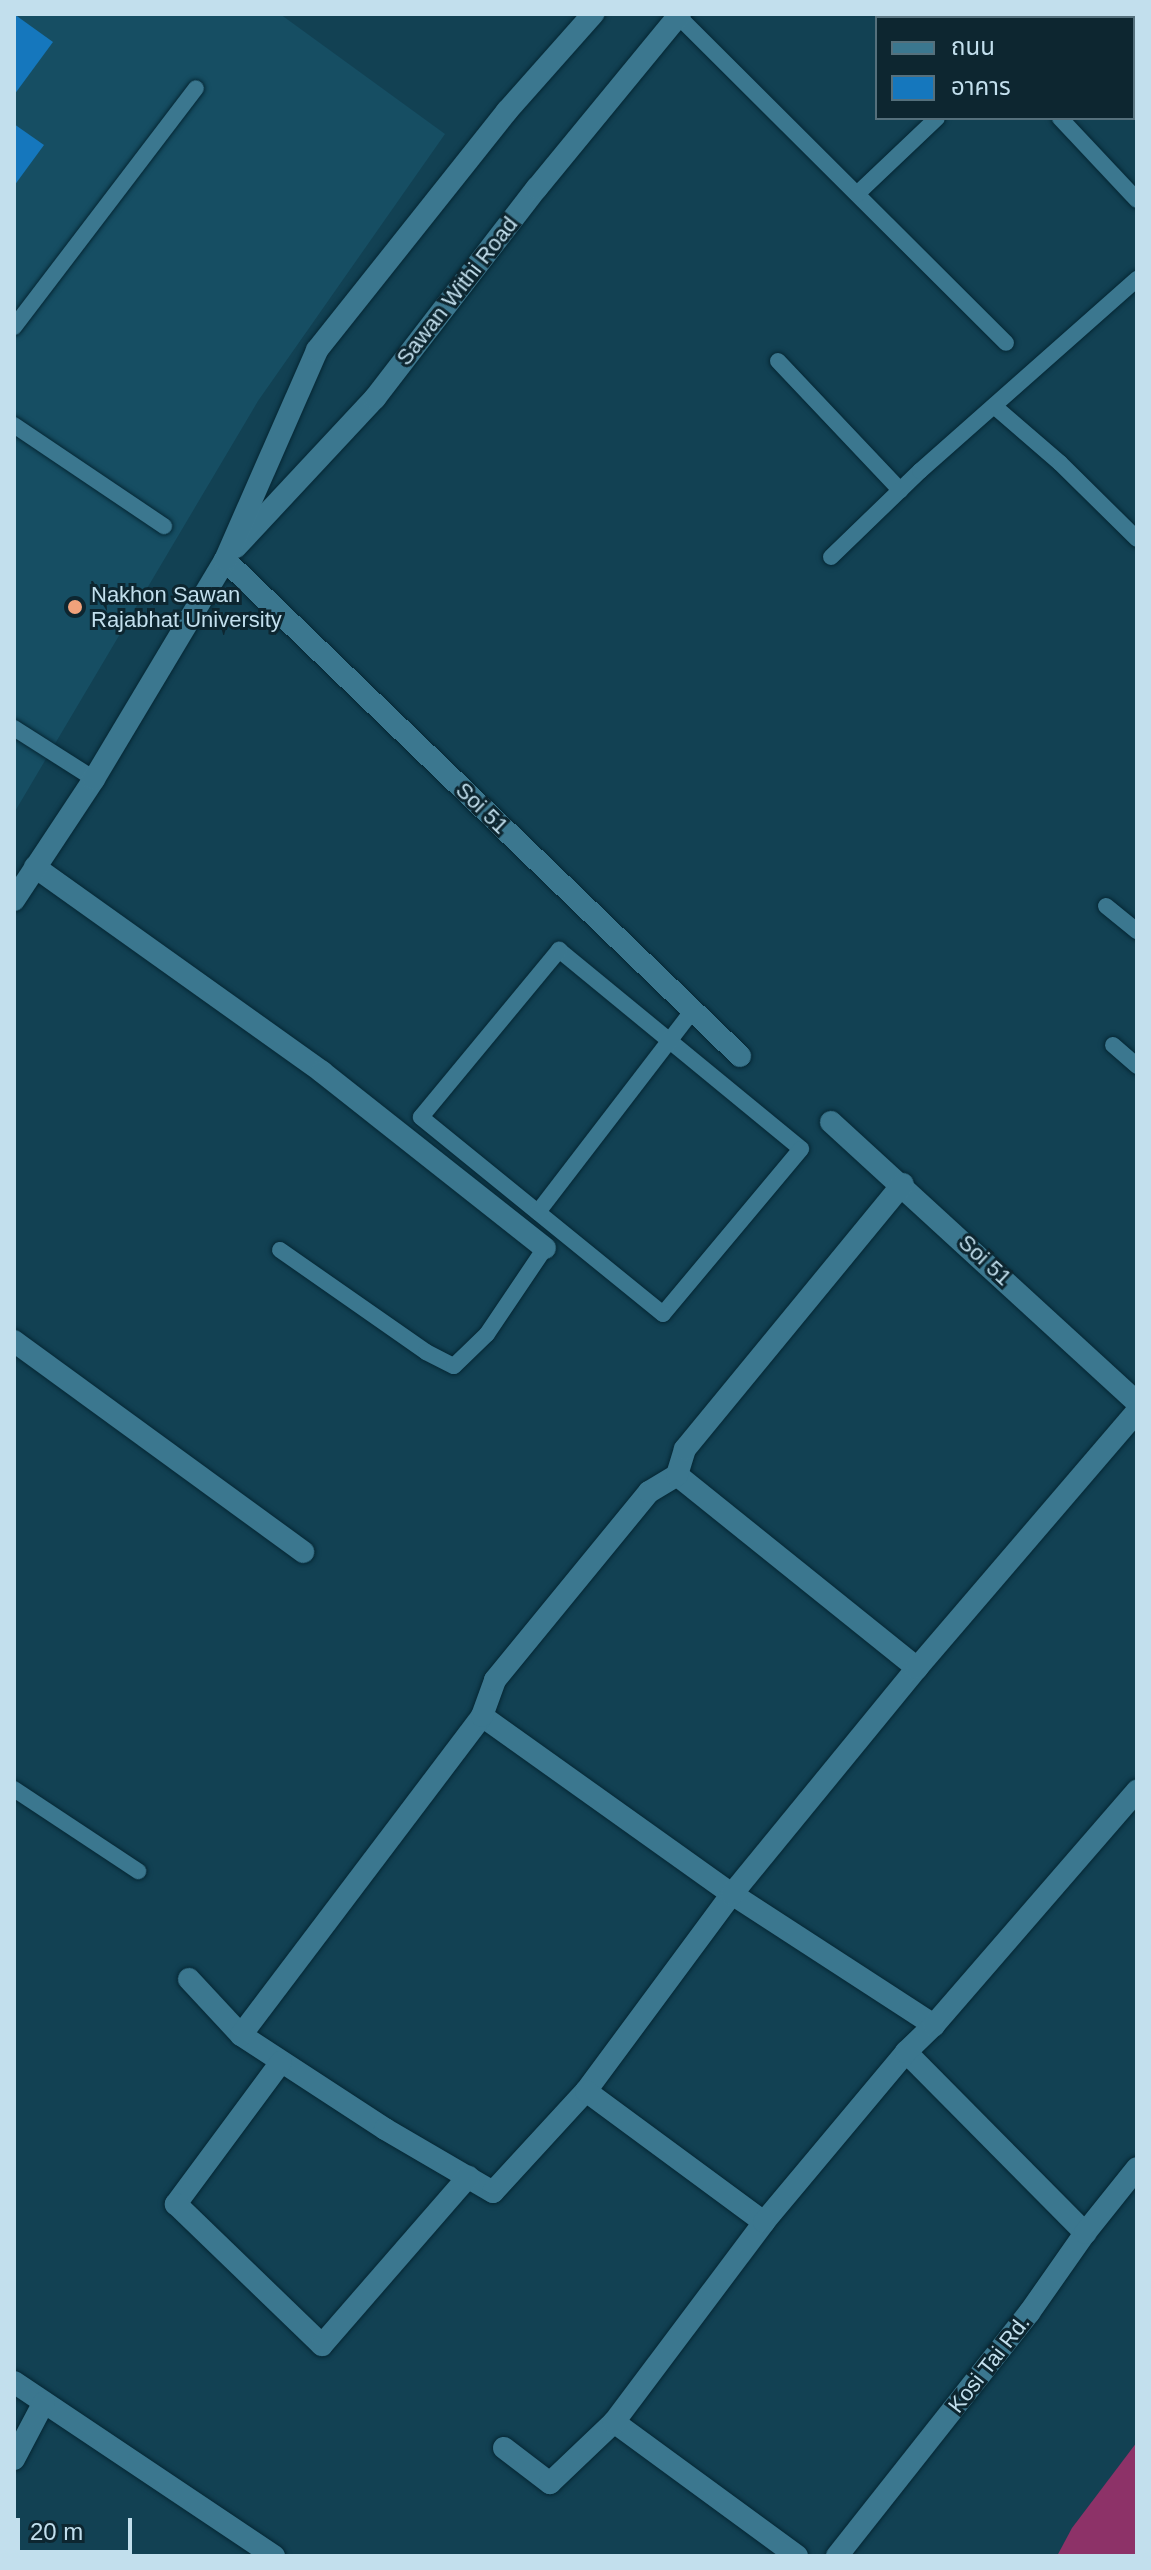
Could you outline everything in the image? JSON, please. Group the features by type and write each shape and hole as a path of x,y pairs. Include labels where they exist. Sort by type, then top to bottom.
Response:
{"street":[{"name":"Sawan Withi Road","path":"14,900 94,779 225,560 317,350 507,111 593,14"},
{"name":"Sawan Withi Road","path":"225,560 375,398 537,188 679,15"},
{"name":"Soi 51","path":"225,560 740,1056"},
{"path":"35,867 322,1072 545,1248"},
{"name":"Soi 51","path":"831,1122 903,1184 1137,1402"},
{"path":"241,2035 482,1716 495,1680 649,1492 677,1475 685,1449 903,1184"},
{"path":"14,1341 303,1552"},
{"path":"189,1979 241,2035 493,2192 586,2091 732,1894 917,1668 1137,1411"},
{"path":"677,1475 917,1668"},
{"path":"482,1716 732,1894 934,2025"},
{"path":"504,2448 550,2483 614,2422 764,2222 906,2052 934,2025 1137,1791"},
{"path":"906,2052 1085,2233"},
{"path":"281,2062 176,2204 322,2345 468,2177"},
{"path":"586,2091 764,2222"},
{"name":"Kosi Tai Rd.","path":"837,2556 1029,2313 1085,2233 1137,2168"},
{"path":"14,2382 274,2556"},
{"path":"14,2459 44,2402"},
{"path":"614,2422 797,2556"}],"lane":[{"path":"679,15 1006,343"},
{"path":"14,327 196,88"},
{"path":"857,194 935,120"},
{"path":"1062,120 1137,200"},
{"path":"831,557 900,490 1137,279"},
{"path":"778,361 900,490"},
{"path":"994,406 1060,463 1137,539"},
{"path":"14,425 164,526"},
{"path":"14,728 94,779"},
{"path":"1106,906 1137,931"},
{"path":"559,950 670,1040 801,1149 663,1314 421,1117 559,950"},
{"path":"538,1212 693,1010"},
{"path":"1113,1045 1137,1066"},
{"path":"280,1250 426,1352 454,1366 487,1334 545,1248"},
{"path":"14,1789 138,1871"}],"shaded area":[{"name":"Nakhon Sawan Rajabhat University","path":"14,14 280,14 445,134 258,401 14,813"},
{"path":"1137,2442 1137,2556 1057,2556 1072,2528"}],"building":[{"path":"14,14 53,42 14,95"},
{"path":"14,124 44,145 14,186"}],"place":[{"name":"Nakhon Sawan Rajabhat University","path":"75,607"}]}
